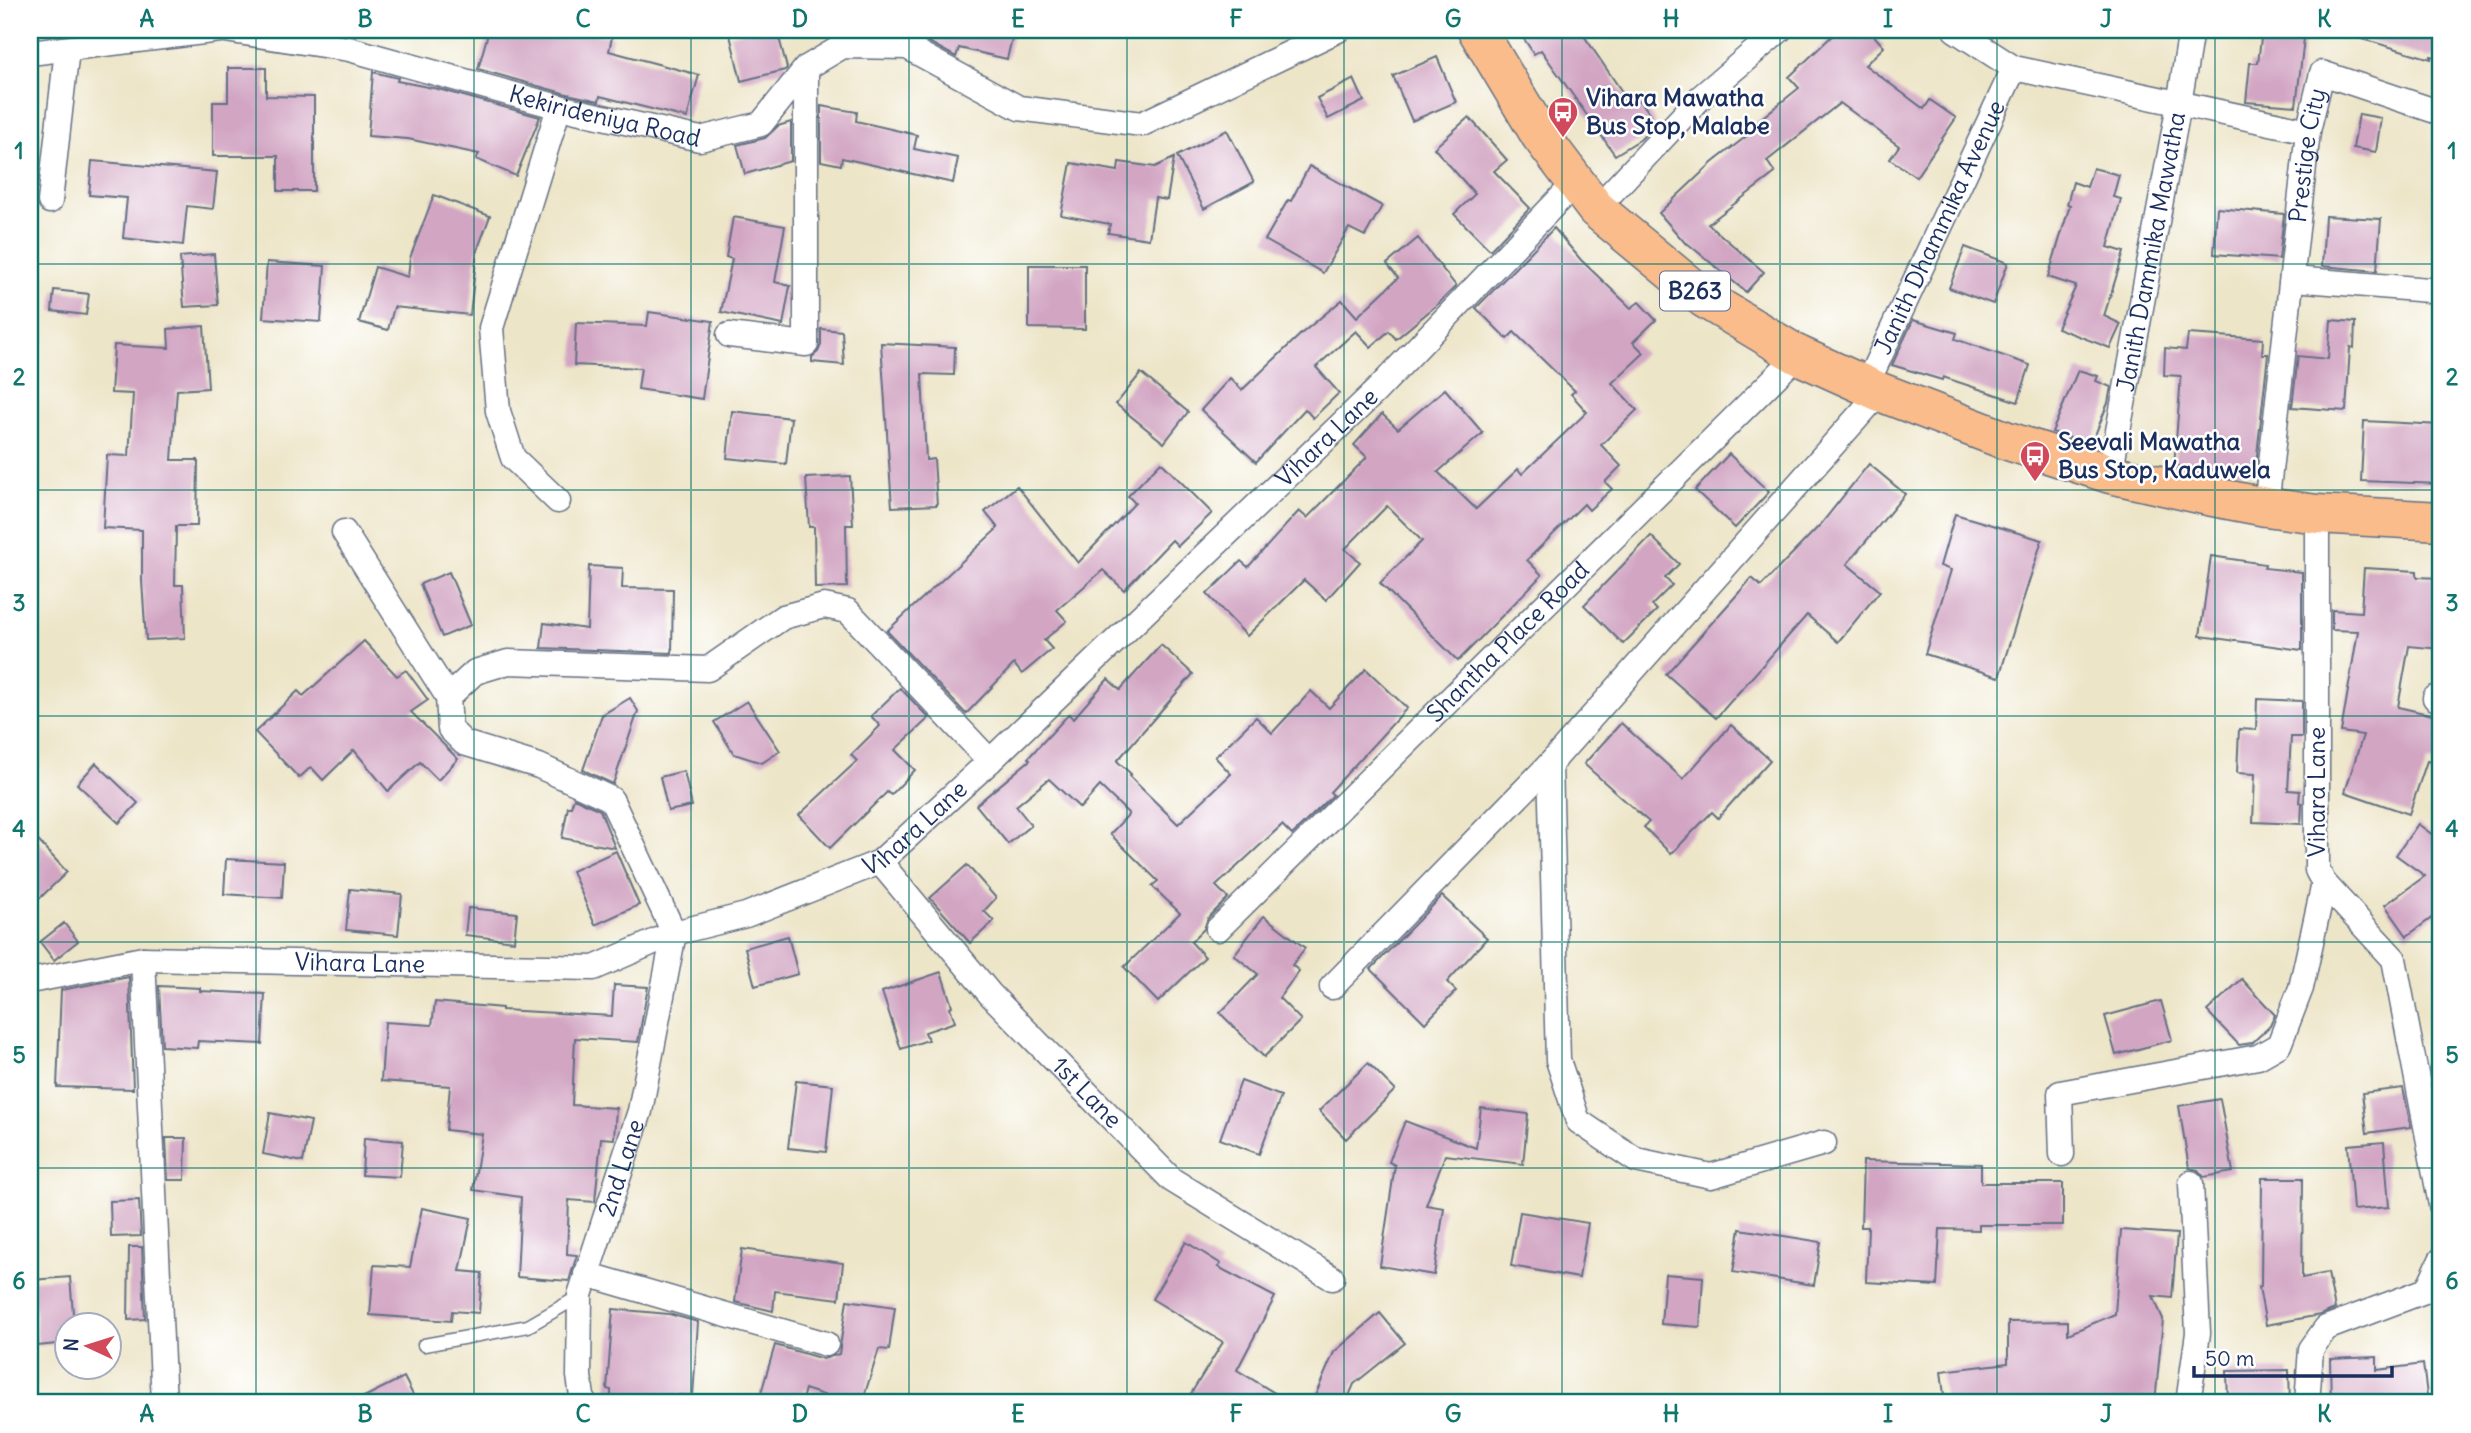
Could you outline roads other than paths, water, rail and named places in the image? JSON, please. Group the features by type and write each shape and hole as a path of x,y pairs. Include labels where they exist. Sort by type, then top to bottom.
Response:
{"main road":[{"name":"B263","path":"1477,30 1540,135 1585,197 1705,299 1798,355 1873,389 2005,440 2110,474 2266,507 2316,514 2441,521"}],"street":[{"path":"30,52 219,30"},
{"name":"Kekirideniya Road","path":"225,30 349,49 559,107 700,139 761,124 806,68 843,46 907,47 1019,108 1142,124 1338,30"},
{"path":"1585,197 1780,30"},
{"path":"1955,30 2014,68 2308,131"},
{"name":"Janith Dammika Mawatha","path":"2110,474 2191,30"},
{"path":"50,201 67,49"},
{"path":"729,335 806,344 806,68"},
{"name":"Janith Dhammika Avenue","path":"1332,987 1550,764 1873,389 2014,68"},
{"name":"Prestige City","path":"2266,507 2308,131 2322,73 2441,113"},
{"path":"558,501 513,458 498,411 491,328 559,107"},
{"name":"Vihara Lane","path":"32,974 143,959 594,968 674,933 746,915 880,862 990,761 1376,391 1585,197"},
{"path":"2293,279 2441,291"},
{"name":"Shantha Place Road","path":"1219,929 1798,355"},
{"name":"Vihara Lane","path":"2316,514 2317,870 2324,883 2393,959 2441,1205"},
{"path":"344,532 448,697 450,729 464,743 539,766 611,799 674,933"},
{"path":"448,697 475,672 508,662 708,669 783,617 824,606 848,611 990,761"},
{"path":"1550,764 1558,1060 1577,1121 1636,1160 1711,1176 1824,1143"},
{"name":"1st Lane","path":"880,862 990,994 1172,1180 1332,1278"},
{"path":"2062,1154 2060,1093 2258,1057 2279,1045 2301,988 2324,883"},
{"name":"2nd Lane","path":"583,1403 579,1376 583,1285 640,1111 674,933"},
{"path":"143,959 164,1403"},
{"path":"2188,1403 2198,1333 2191,1183"},
{"path":"2307,1403 2311,1349 2326,1328 2427,1290 2441,1260"},
{"path":"583,1285 826,1344"}],"lane":[{"path":"424,1345 528,1326 583,1285"}],"place":[{"name":"Vihara Mawatha Bus Stop, Malabe","path":"1563,139"},
{"name":"Seevali Mawatha Bus Stop, Kaduwela","path":"2035,483"}]}
